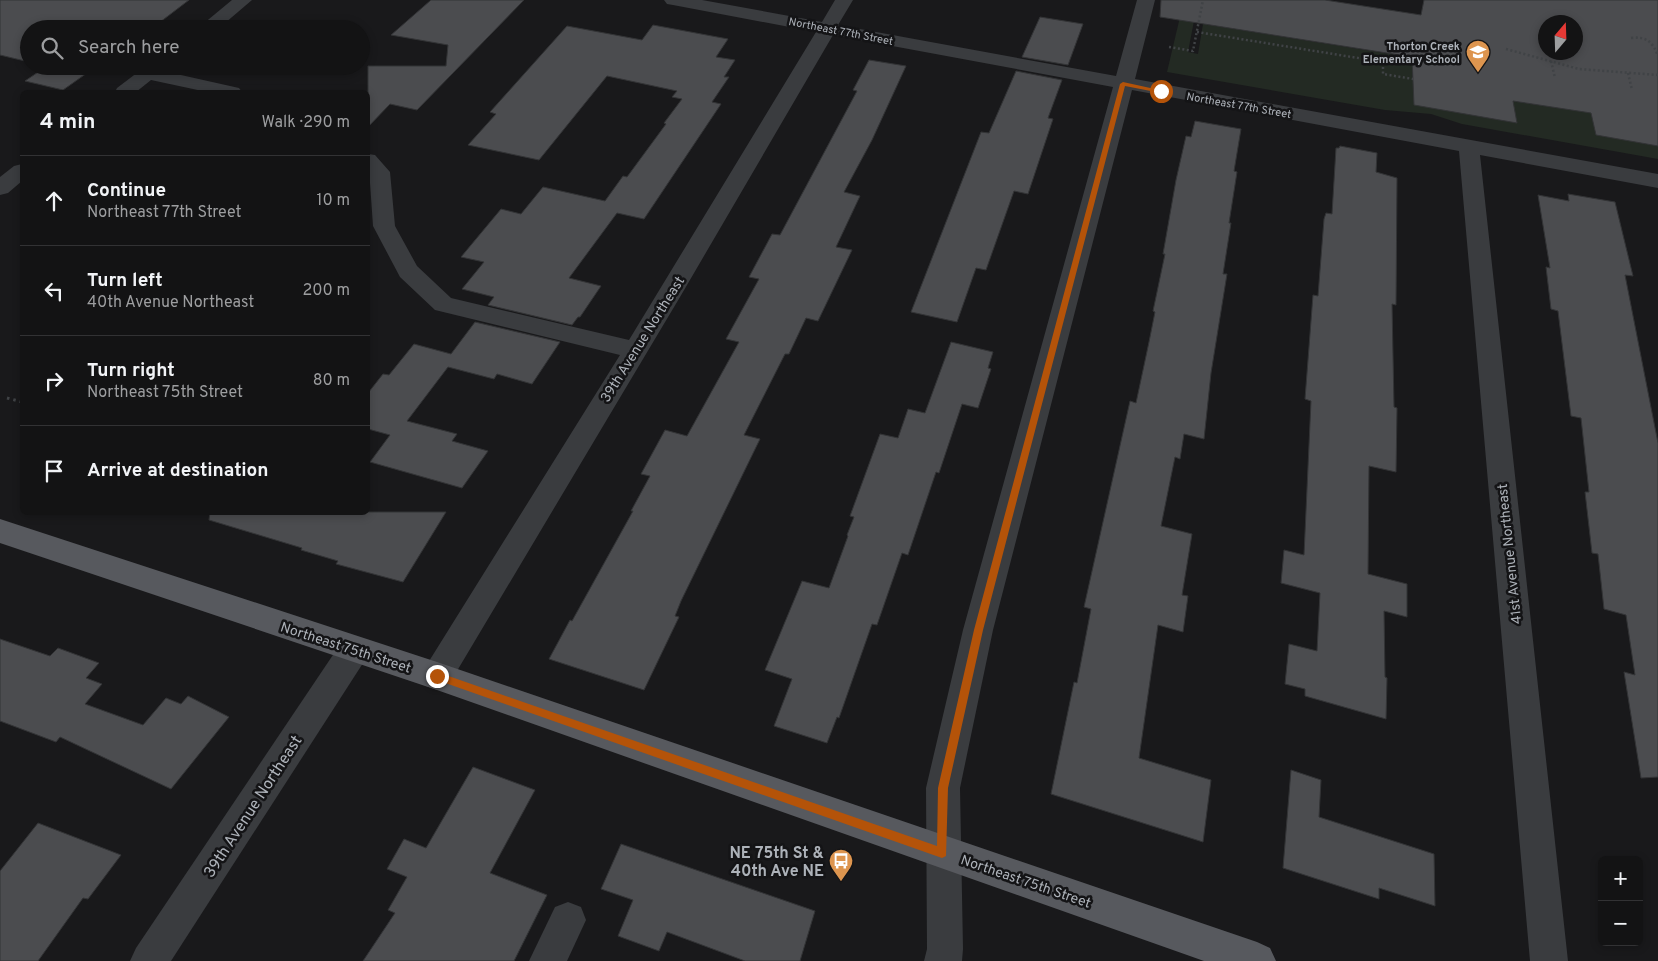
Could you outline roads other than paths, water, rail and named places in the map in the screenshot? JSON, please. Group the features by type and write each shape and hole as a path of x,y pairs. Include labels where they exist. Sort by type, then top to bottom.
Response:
{"main road":[{"name":"Northeast 75th Street","path":"0,531 437,676 1257,961"}],"street":[{"path":"217,20 243,0"},
{"name":"Northeast 77th Street","path":"673,0 1658,181"},
{"name":"39th Avenue Northeast","path":"437,676 766,134 844,0"},
{"path":"943,961 945,949 942,852 943,788 978,630 1146,0"},
{"path":"127,90 146,75"},
{"path":"171,75 225,90"},
{"name":"41st Avenue Northeast","path":"1469,147 1549,961"},
{"path":"370,162 379,172 384,226 408,271 442,304 634,350"},
{"path":"0,188 20,173"},
{"name":"39th Avenue Northeast","path":"149,961 354,650"},
{"path":"548,961 568,920"}],"place":[{"name":"Thorton Creek Elementary School","path":"1478,73"},
{"name":"NE 75th St & 40th Ave NE","path":"841,882"}]}
